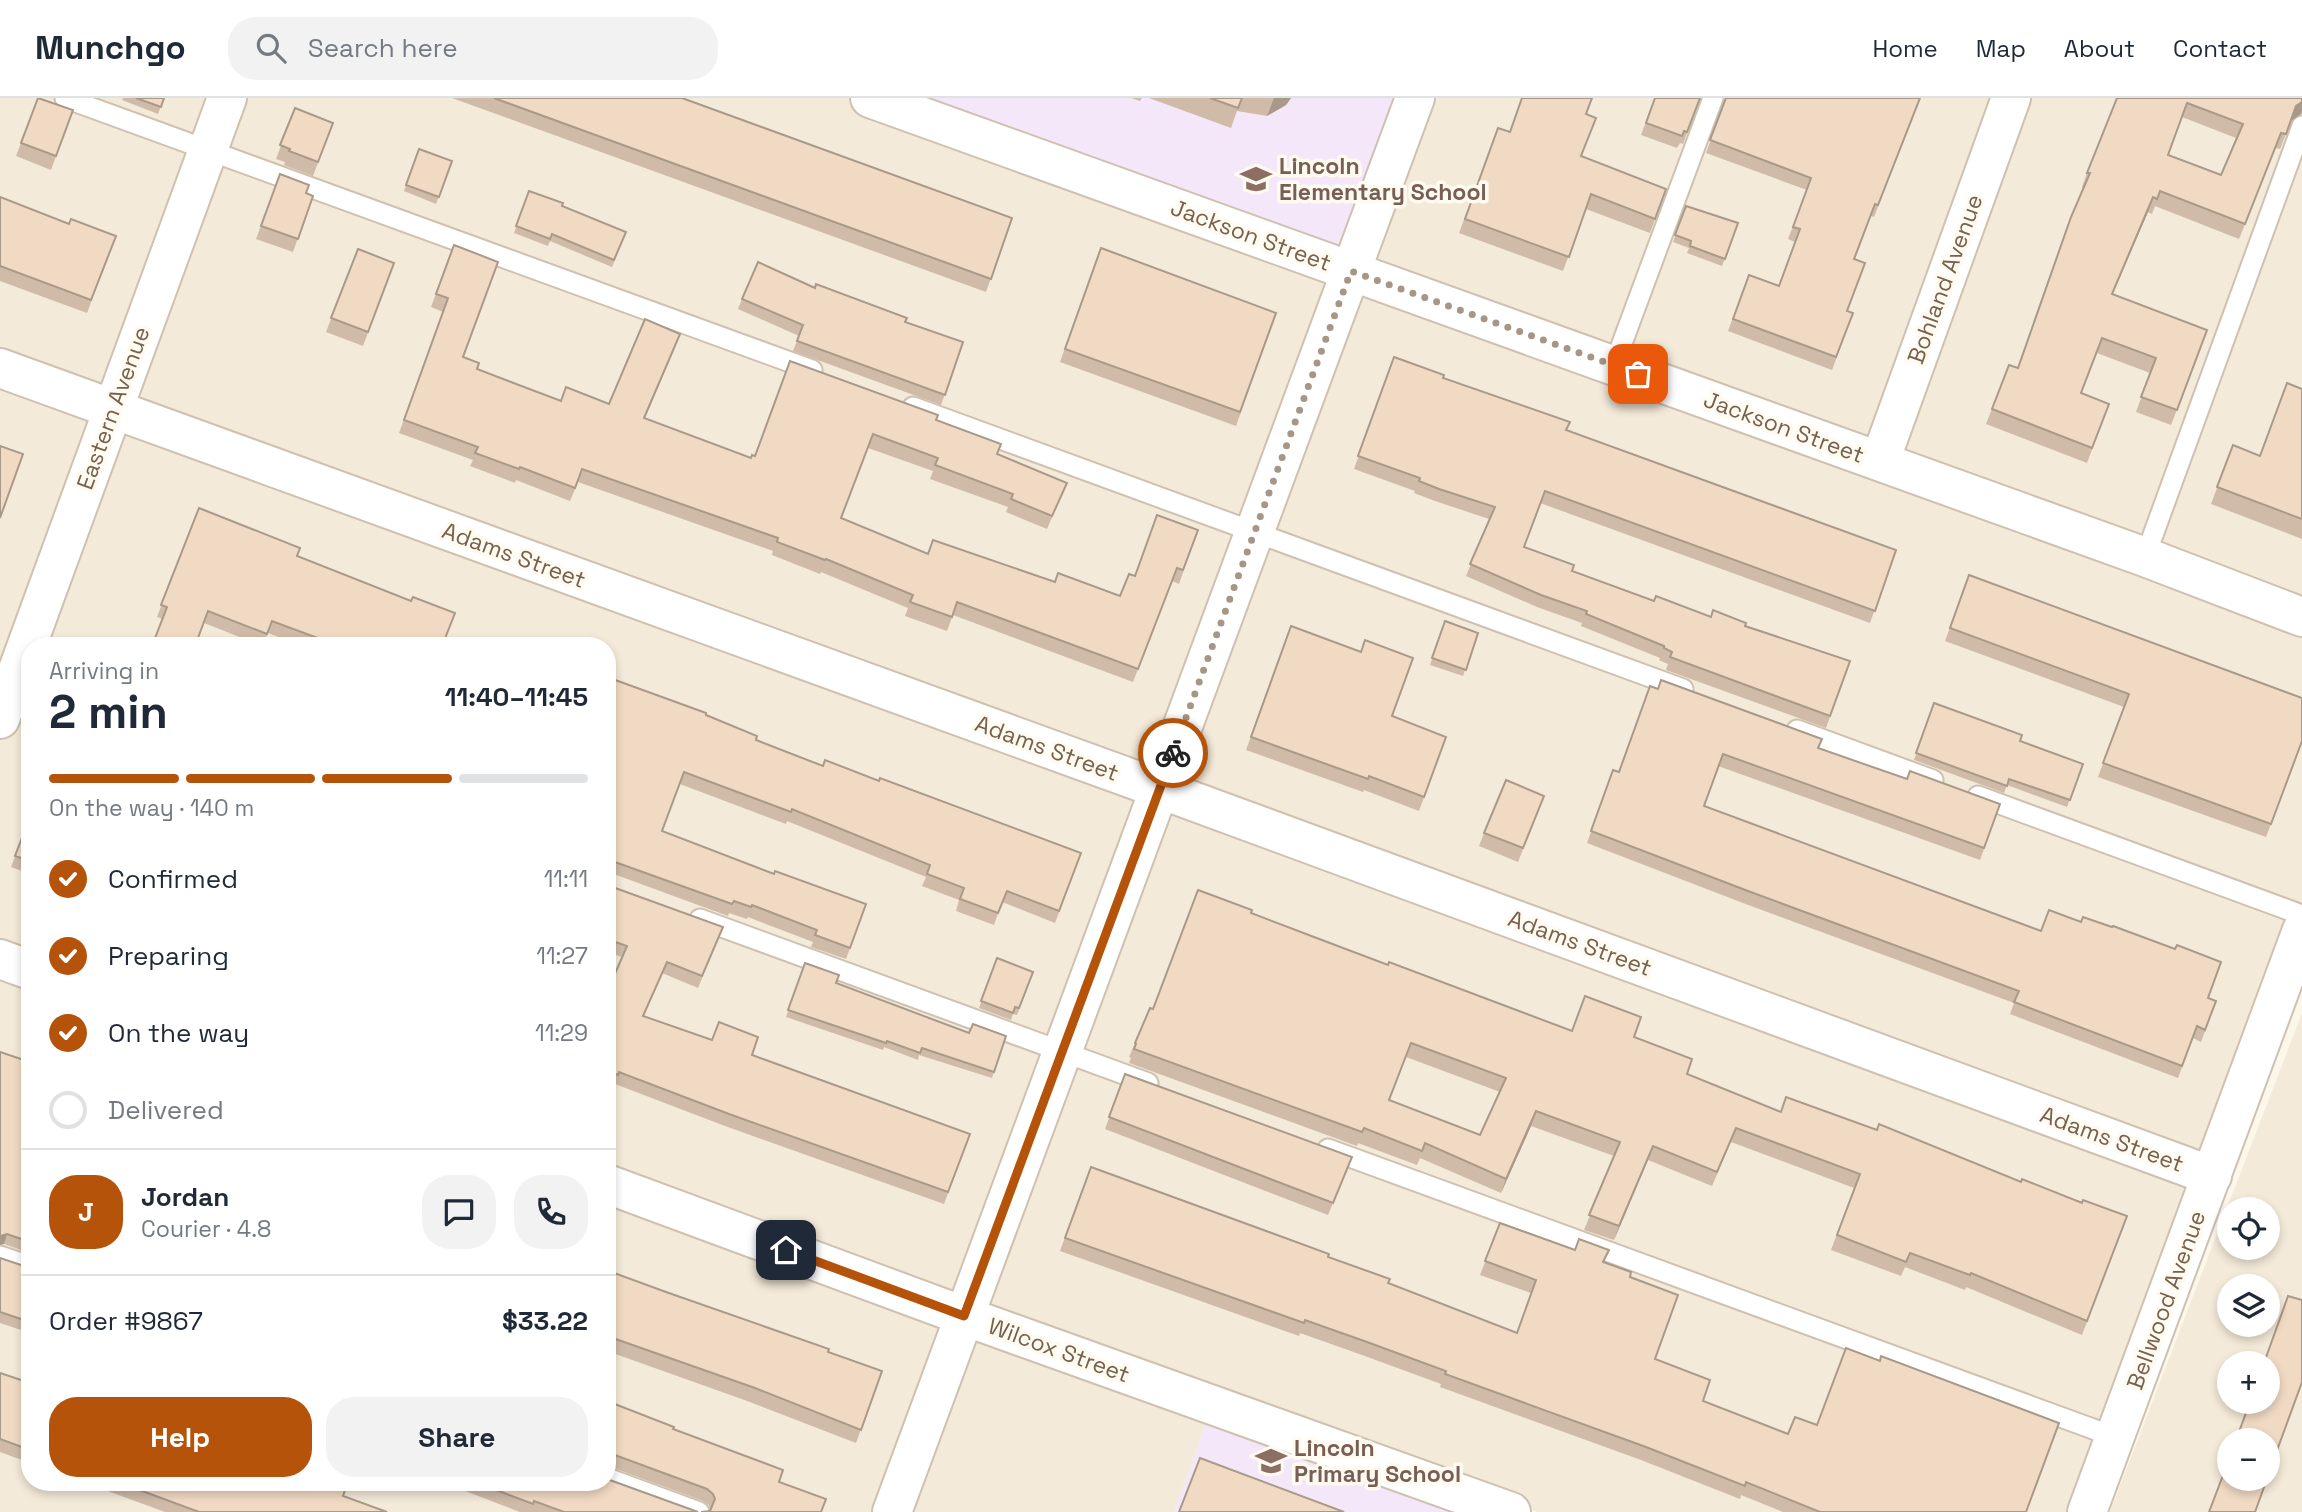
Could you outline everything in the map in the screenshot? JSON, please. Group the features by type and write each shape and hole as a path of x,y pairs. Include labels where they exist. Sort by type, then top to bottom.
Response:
{"street":[{"name":"Eastern Avenue","path":"28,637 227,98"},
{"name":"Jackson Street","path":"870,98 2145,557 2302,617"},
{"path":"892,1512 1415,98"},
{"name":"Bohland Avenue","path":"1880,461 2011,98"},
{"name":"Adams Street","path":"0,368 1160,789 2211,1176"},
{"name":"Eastern Avenue","path":"0,719 16,668"},
{"name":"Bellwood Avenue","path":"2087,1512 2302,930"},
{"path":"0,958 21,966"},
{"name":"Wilcox Street","path":"616,1187 964,1316 1511,1512"}],"lane":[{"path":"65,98 836,379"},
{"path":"1614,365 1713,98"},
{"path":"2145,557 2302,125"},
{"path":"901,402 1700,695"},
{"path":"1778,723 2302,915"},
{"path":"685,914 1166,1090"},
{"path":"1309,1142 2115,1437"},
{"path":"0,1256 21,1263"},
{"path":"616,1481 699,1512"}],"shaded area":[{"path":"0,98 848,98 1348,275 2302,627 2302,901 2078,1512 1538,1512 616,1177 616,637 21,637 21,961 0,953"},
{"name":"Lincoln Elementary School","path":"901,98 1415,98 1355,260"},
{"path":"1415,98 2302,98 2302,610 1355,260"},
{"path":"0,977 21,985 21,1491 616,1491 616,1197 1211,1410 1174,1512 0,1512"},
{"path":"2302,1013 2302,1512 2110,1512 2217,1234 2217,1260 2280,1260 2280,1197 2231,1197"},
{"name":"Lincoln Primary School","path":"1211,1410 1491,1512 1174,1512"}],"building":[{"path":"38,98 73,110 56,156 21,143"},
{"path":"136,98 164,98 161,107"},
{"path":"494,98 682,98 1012,218 991,279"},
{"path":"1210,98 1242,98 1238,108"},
{"path":"1522,98 1592,98 1586,114 1596,118 1581,156 1666,189 1655,219 1591,194 1569,257 1465,219 1498,128 1510,132"},
{"path":"1655,98 1700,98 1687,132 1684,131 1682,136 1646,123"},
{"path":"1726,98 1920,98 1854,259 1865,263 1847,311 1853,313 1836,357 1733,319 1749,275 1779,286 1800,229 1793,227 1811,178 1710,140"},
{"path":"2117,98 2302,98 2302,102 2296,106 2286,134 2281,133 2245,224 2160,191 2157,199 2153,197 2112,294 2207,330 2177,410 2141,397 2156,358 2102,338 2081,393 2109,404 2092,448 1992,409 2009,365 2018,368 2071,217 2090,173 2087,173","holes":["2187,103 2243,124 2221,175 2168,155"]},
{"path":"295,108 333,123 318,162 280,145"},
{"path":"419,149 452,161 439,197 406,185"},
{"path":"280,174 309,185 306,193 313,196 298,239 261,226"},
{"path":"529,191 563,203 562,206 626,232 614,260 552,234 550,239 516,226"},
{"path":"0,197 69,224 71,219 116,236 91,300 0,266"},
{"path":"1686,206 1738,223 1725,259 1690,246 1691,241 1675,235"},
{"path":"454,245 498,262 463,357 479,363 477,369 561,401 566,387 609,404 645,319 680,334 644,418 751,458 752,455 755,456 790,361 938,415 936,420 1001,444 997,454 1067,483 1052,516 1011,499 1013,494 935,465 938,458 873,434 841,518 928,554 933,540 1055,582 1058,573 1120,596 1129,574 1135,576 1157,515 1198,530 1183,570 1177,568 1138,669 957,602 952,617 910,602 913,595 777,542 778,538 582,469 575,488 475,453 478,447 404,420 448,298 436,294"},
{"path":"1101,248 1276,313 1240,412 1065,349"},
{"path":"358,249 394,263 368,332 331,318"},
{"path":"758,262 815,288 816,284 907,318 905,322 963,342 945,395 797,341 803,325 742,299"},
{"path":"1394,357 1444,375 1443,378 1570,422 1566,430 1896,550 1875,611 1545,491 1524,547 1574,565 1572,571 1654,601 1656,596 1711,617 1713,610 1746,623 1745,626 1850,661 1830,716 1670,657 1672,652 1664,646 1586,614 1587,611 1541,595 1470,564 1495,507 1439,489 1419,481 1420,478 1358,456"},
{"path":"2287,383 2302,389 2302,519 2217,487 2233,445 2260,456"},
{"path":"0,446 23,454 0,518"},
{"path":"199,508 300,548 297,556 411,601 413,597 455,613 446,637 315,637 272,621 267,634 208,611 198,637 155,637 167,607 161,605"},
{"path":"1969,575 2302,698 2302,741 2271,824 2103,763 2129,694 1950,628"},
{"path":"1445,621 1478,633 1466,670 1432,658"},
{"path":"1291,626 1361,652 1365,640 1413,658 1392,716 1446,737 1424,797 1251,737"},
{"path":"616,680 706,713 757,736 756,740 823,766 825,760 879,781 880,778 1081,853 1059,911 1007,891 998,913 960,899 964,888 927,874 930,865 792,809 791,812 684,772 662,831 774,874 775,871 866,904 850,948 815,935 817,930 752,905 751,907 734,901 732,904 616,862"},
{"path":"1661,680 1822,739 1818,748 1907,779 1910,771 2000,804 1984,848 1723,754 1704,806 2041,931 2049,910 2081,922 2083,917 2113,926 2175,949 2177,945 2221,962 2208,998 2216,1001 2205,1030 2197,1026 2182,1066 2014,1002 2019,991 1591,831 1613,770 1619,772 1650,686 1658,689"},
{"path":"1934,703 2022,735 2020,741 2083,764 2070,800 2009,779 2007,786 1916,753"},
{"path":"1506,780 1544,796 1523,848 1484,833"},
{"path":"21,840 21,858 15,856"},
{"path":"616,888 723,927 702,976 667,962 643,1016 712,1040 719,1022 758,1037 752,1055 970,1134 948,1192 619,1072 616,1074 616,971 627,946 616,942"},
{"path":"1198,890 1388,965 1389,962 1572,1031 1585,996 1641,1017 1634,1037 1692,1059 1687,1074 1781,1112 1786,1097 1877,1130 1879,1124 2021,1182 2022,1179 2082,1203 2083,1200 2127,1216 2087,1321 1971,1273 1970,1275 1910,1253 1906,1262 1837,1235 1860,1174 1736,1128 1717,1172 1653,1146 1619,1226 1589,1215 1620,1142 1536,1111 1506,1179 1425,1143 1422,1151 1364,1128 1362,1132 1134,1049 1150,1008 1153,1009","holes":["1411,1043 1506,1078 1480,1135 1389,1100"]},
{"path":"997,958 1033,972 1019,1008 1015,1007 1013,1013 981,1001"},
{"path":"805,963 839,975 836,983 969,1033 973,1024 1006,1036 994,1072 922,1048 920,1053 887,1041 886,1043 788,1010"},
{"path":"0,1052 21,1059 21,1239 7,1234 0,1236"},
{"path":"1125,1074 1352,1157 1333,1203 1109,1117"},
{"path":"1091,1167 1329,1254 1328,1257 1390,1279 1388,1283 1517,1333 1536,1280 1485,1261 1500,1223 1575,1250 1579,1239 1609,1250 1603,1262 1631,1272 1630,1277 1678,1295 1655,1359 1710,1380 1703,1401 1788,1434 1795,1417 1817,1425 1846,1348 1880,1361 1881,1356 2059,1423 2026,1512 1820,1512 1746,1482 1745,1486 1445,1374 1446,1371 1367,1342 1305,1320 1304,1323 1065,1238"},
{"path":"0,1258 21,1265 21,1319 0,1312"},
{"path":"616,1274 829,1349 828,1352 882,1371 861,1430 755,1388 616,1339"},
{"path":"2288,1296 2302,1300 2302,1382 2280,1442 2280,1428 2240,1428 2246,1414 2280,1414 2280,1351 2268,1351 2273,1337 2280,1337 2280,1318"},
{"path":"0,1373 21,1380 21,1447 0,1439"},
{"path":"616,1404 783,1470 779,1482 826,1499 821,1512 701,1512 710,1511 715,1499 707,1489 616,1455"},
{"path":"1200,1458 1344,1512 1179,1512"},
{"path":"616,1482 698,1512 564,1512 534,1501 533,1504 499,1491 616,1491"},
{"path":"142,1491 345,1491 343,1496 387,1512 199,1512"},
{"path":"2217,1491 2263,1491 2255,1512 2209,1512"}],"way so far":[{"path":"1173,753 1351,271 1638,374"}],"place":[{"name":"Lincoln Elementary School","path":"1256,179"},
{"name":"Lincoln Primary School","path":"1271,1461"}],"route":[{"path":"786,1250 964,1316 1173,753"}]}
